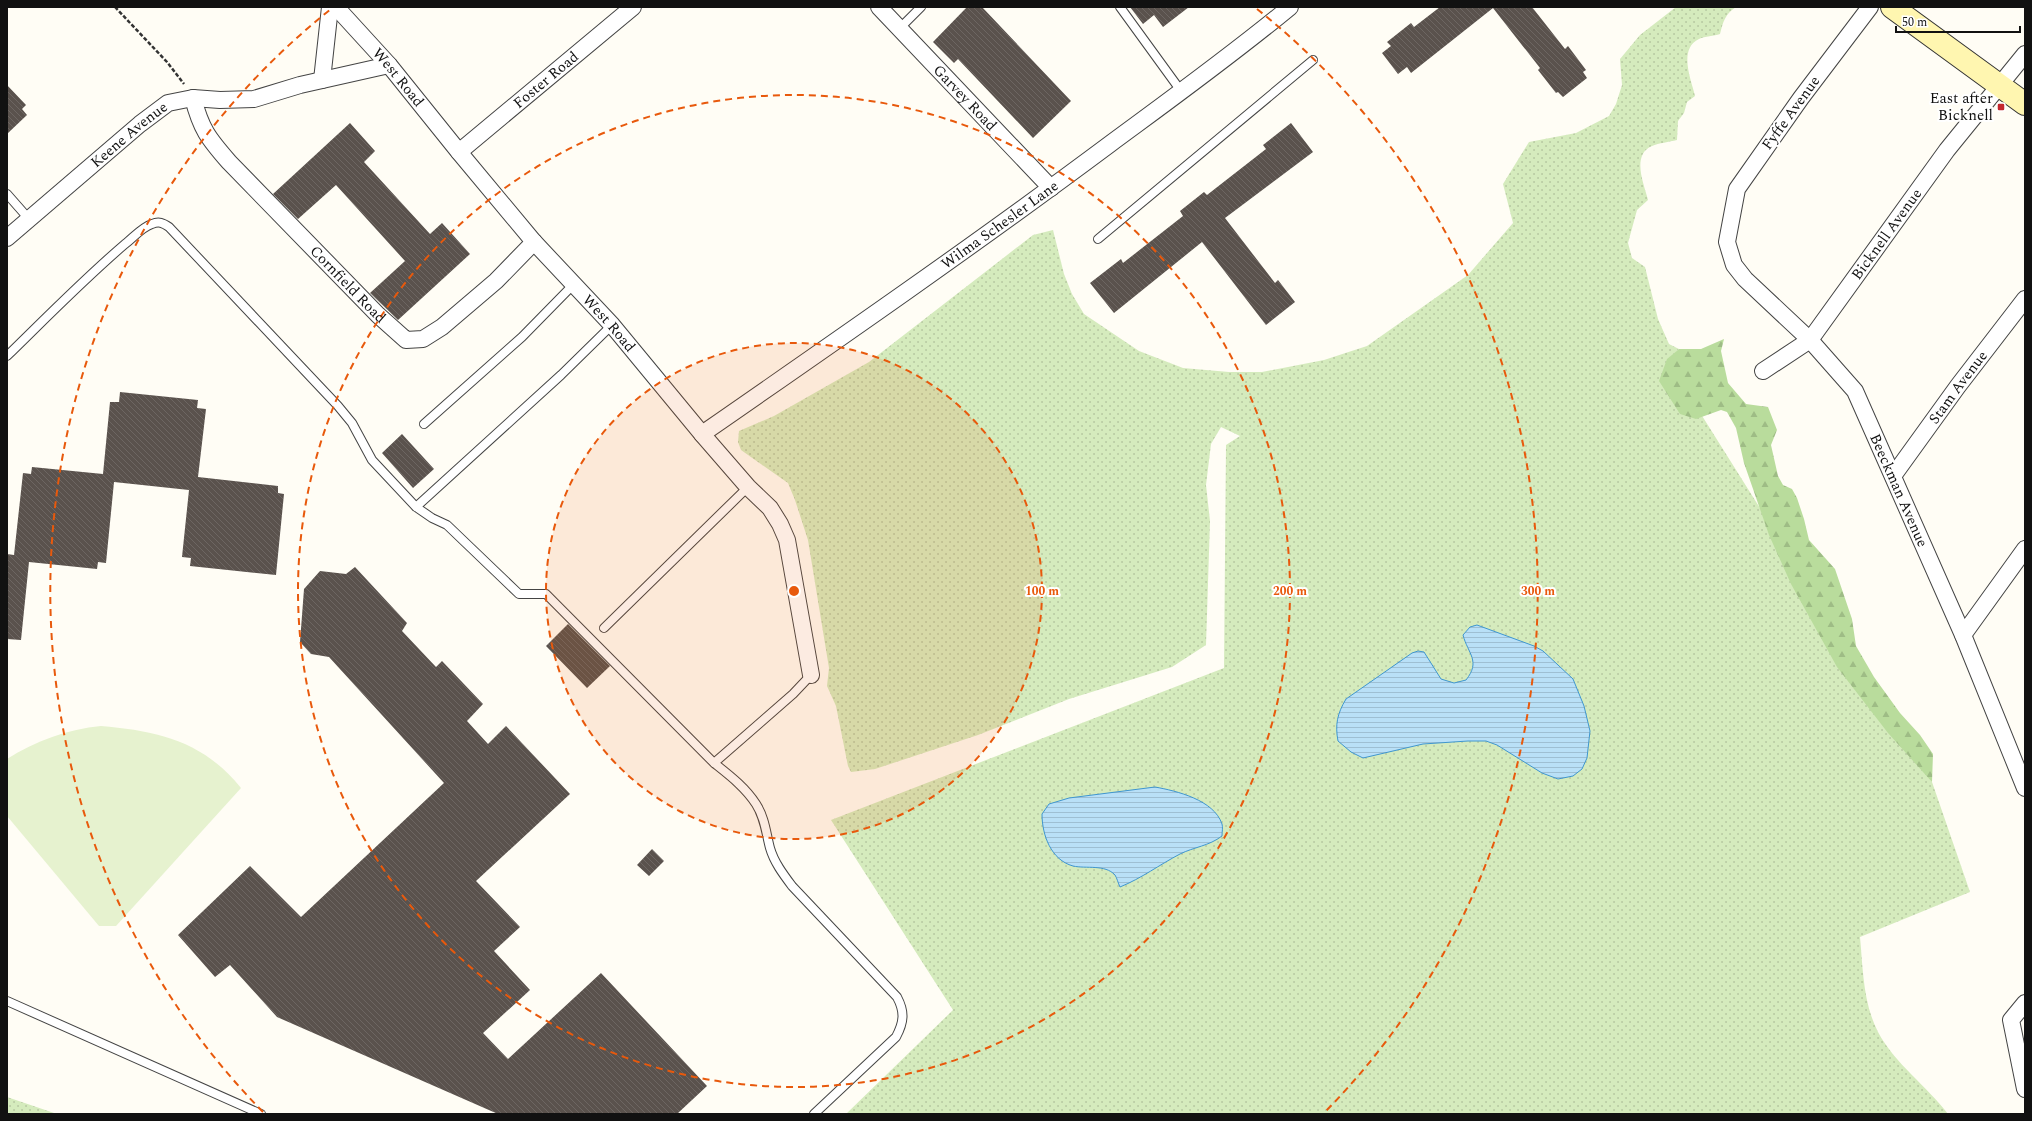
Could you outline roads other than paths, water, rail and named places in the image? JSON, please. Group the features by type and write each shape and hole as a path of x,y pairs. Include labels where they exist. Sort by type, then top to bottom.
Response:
{"main road":[{"path":"1892,7 2025,104"}],"street":[{"path":"322,80 330,7"},
{"name":"West Road","path":"336,7 389,65 534,242 612,325 702,434 748,487 770,508 780,524 787,540 811,675"},
{"name":"Foster Road","path":"459,152 633,7"},
{"name":"Garvey Road","path":"879,7 1051,188"},
{"name":"Wilma Schesler Lane","path":"702,434 866,321 1051,188 1182,91 1290,7"},
{"name":"Fyffe Avenue","path":"1730,227 1737,189 1801,98 1870,7"},
{"name":"Bicknell Avenue","path":"1763,371 1810,340 1947,150 1999,84 2025,54"},
{"name":"Keene Avenue","path":"7,238 140,124 168,103 193,98 220,100 254,99 322,80 389,65"},
{"name":"Cornfield Road","path":"193,98 199,119 208,138 229,162 372,310 406,340 423,339 442,327 496,281 534,242"},
{"name":"Beeckman Avenue","path":"1730,227 1727,242 1734,265 1745,279 1810,340 1827,362 1855,391 1963,635 2025,788"},
{"name":"Stam Avenue","path":"1893,476 1958,386 2025,300"},
{"path":"1963,635 2025,549"},
{"path":"2025,1003 2011,1020 2025,1089"}],"lane":[{"path":"899,29 921,7"},
{"path":"1120,7 1182,91"},
{"path":"1098,239 1313,60"},
{"path":"7,194 29,219"},
{"path":"7,356 114,254 151,224 162,222 169,227 338,406 352,423 372,460 416,506 447,524 519,594 546,594 714,763 743,787 757,805 765,822 770,850 779,868 792,886 897,997 902,1006 904,1016 902,1026 896,1037 814,1114"},
{"path":"424,424 522,337 573,285"},
{"path":"416,506 561,375 612,325"},
{"path":"604,628 748,487"},
{"path":"714,763 811,675"},
{"path":"7,1001 261,1114"}],"water":[{"path":"1477,625 1534,646 1543,651 1573,679 1584,706 1590,731 1587,758 1582,769 1573,776 1558,779 1542,773 1497,745 1486,741 1423,744 1363,758 1351,752 1338,741 1338,720 1346,699 1412,653 1418,651 1424,652 1441,679 1454,683 1466,680 1473,668 1473,662 1463,635 1470,627"},
{"path":"1155,787 1184,794 1203,803 1218,816 1222,824 1222,836 1212,842 1180,854 1136,880 1120,887 1115,875 1106,869 1078,867 1065,863 1049,846 1042,822 1042,814 1049,804 1069,798"}],"place":[{"name":"East after Bicknell","path":"2001,107"}]}
